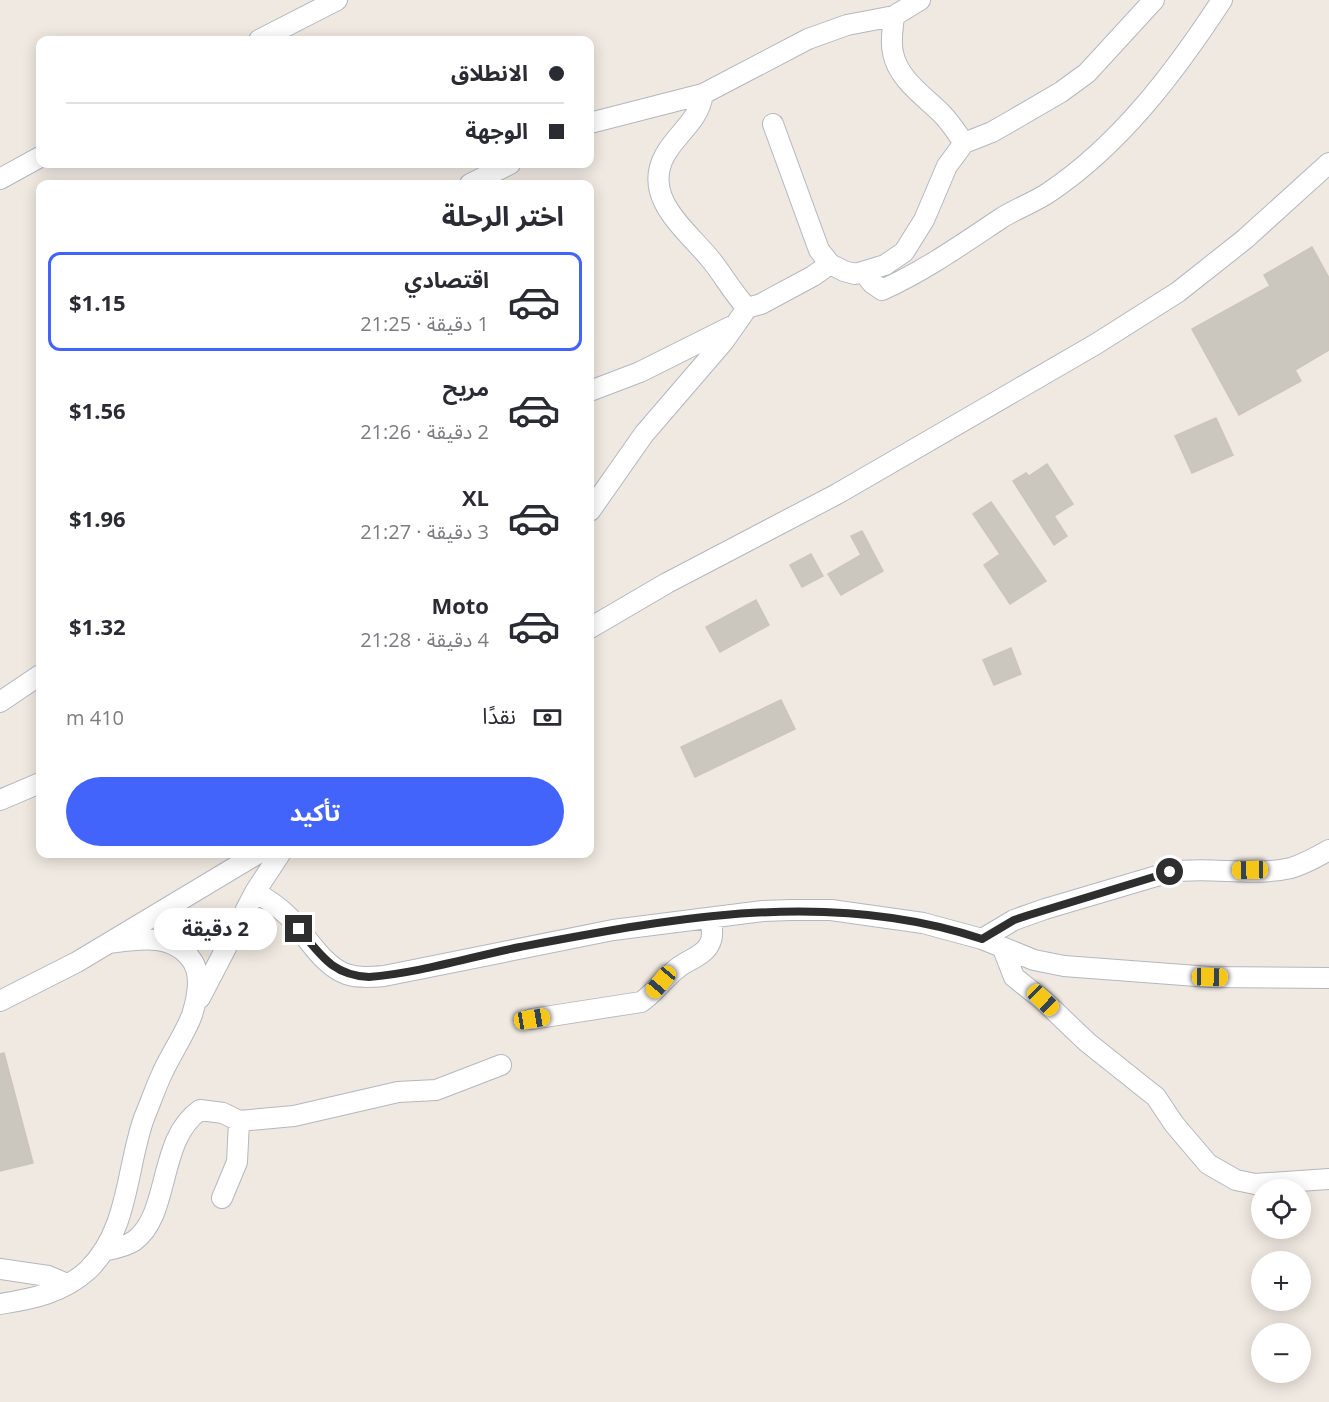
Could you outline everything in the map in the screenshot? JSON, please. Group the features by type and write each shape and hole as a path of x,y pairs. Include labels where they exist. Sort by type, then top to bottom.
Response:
{"street":[{"path":"267,36 337,0"},
{"path":"594,122 703,94 808,39 847,25 894,16 920,0"},
{"path":"773,124 819,250 830,264 844,271 864,273 885,265 903,252 924,220 947,166 964,143 992,132 1061,92 1109,50 1154,0"},
{"path":"864,273 882,290 914,275 1003,218 1047,193 1076,172 1114,139 1149,98 1189,50 1222,0"},
{"path":"894,16 893,54 898,66 908,82 942,114 964,143"},
{"path":"703,94 701,106 695,118 672,143 663,158 658,185 662,199 678,224 713,262 733,293 747,308"},
{"path":"0,179 36,159"},
{"path":"594,626 667,583 878,471 1105,338 1178,292 1245,239 1329,163"},
{"path":"478,180 502,168"},
{"path":"594,504 644,434 696,375 747,308 761,304 813,276 830,264"},
{"path":"594,389 639,372 735,325"},
{"path":"0,702 36,678"},
{"path":"0,800 36,785"},
{"path":"982,939 1014,920 1170,872 1191,869 1232,871 1291,868 1329,850"},
{"path":"0,1001 110,943 250,858"},
{"path":"0,1304 34,1299 56,1291 87,1270 103,1251 114,1232 125,1202 143,1122 161,1076 255,892 277,858"},
{"path":"255,892 271,901 288,916 333,966 344,973 369,977 613,930 763,911 831,910 923,923 982,939 1034,960 1094,970 1210,977 1329,978"},
{"path":"532,1019 641,1002 679,967 704,952 710,944 712,931 710,918"},
{"path":"110,943 146,938 163,940 181,949 193,962 199,982 191,1015"},
{"path":"1003,949 1014,976 1087,1042 1156,1097 1174,1124 1208,1164 1236,1180 1255,1184 1329,1179"},
{"path":"103,1251 134,1241 149,1224 168,1161 181,1131 192,1116 200,1110 212,1110 239,1121 294,1116 398,1092 436,1090 501,1065"},
{"path":"222,1198 237,1162 239,1121"},
{"path":"0,1269 48,1276 67,1284"}],"building":[{"path":"1312,247 1329,278 1329,350 1295,370 1301,381 1239,415 1192,329 1270,286 1264,275"},
{"path":"1216,418 1233,455 1192,473 1175,436"},
{"path":"1047,464 1073,504 1054,516 1067,536 1054,545 1013,481 1026,473 1029,476"},
{"path":"991,502 1046,581 1010,604 984,565 1000,554 973,514"},
{"path":"862,531 883,571 841,595 828,574 861,555 851,536"},
{"path":"811,554 823,576 802,587 790,565"},
{"path":"756,600 769,625 720,652 706,627"},
{"path":"1011,648 1021,674 994,685 983,660"},
{"path":"781,700 795,729 695,777 681,747"},
{"path":"4,1053 33,1163 0,1171 0,1054"}],"route":[{"path":"299,929 333,966 344,973 369,977 384,976 519,947 613,930 763,911 831,910 878,915 923,923 982,939 1014,920 1170,872"}]}
